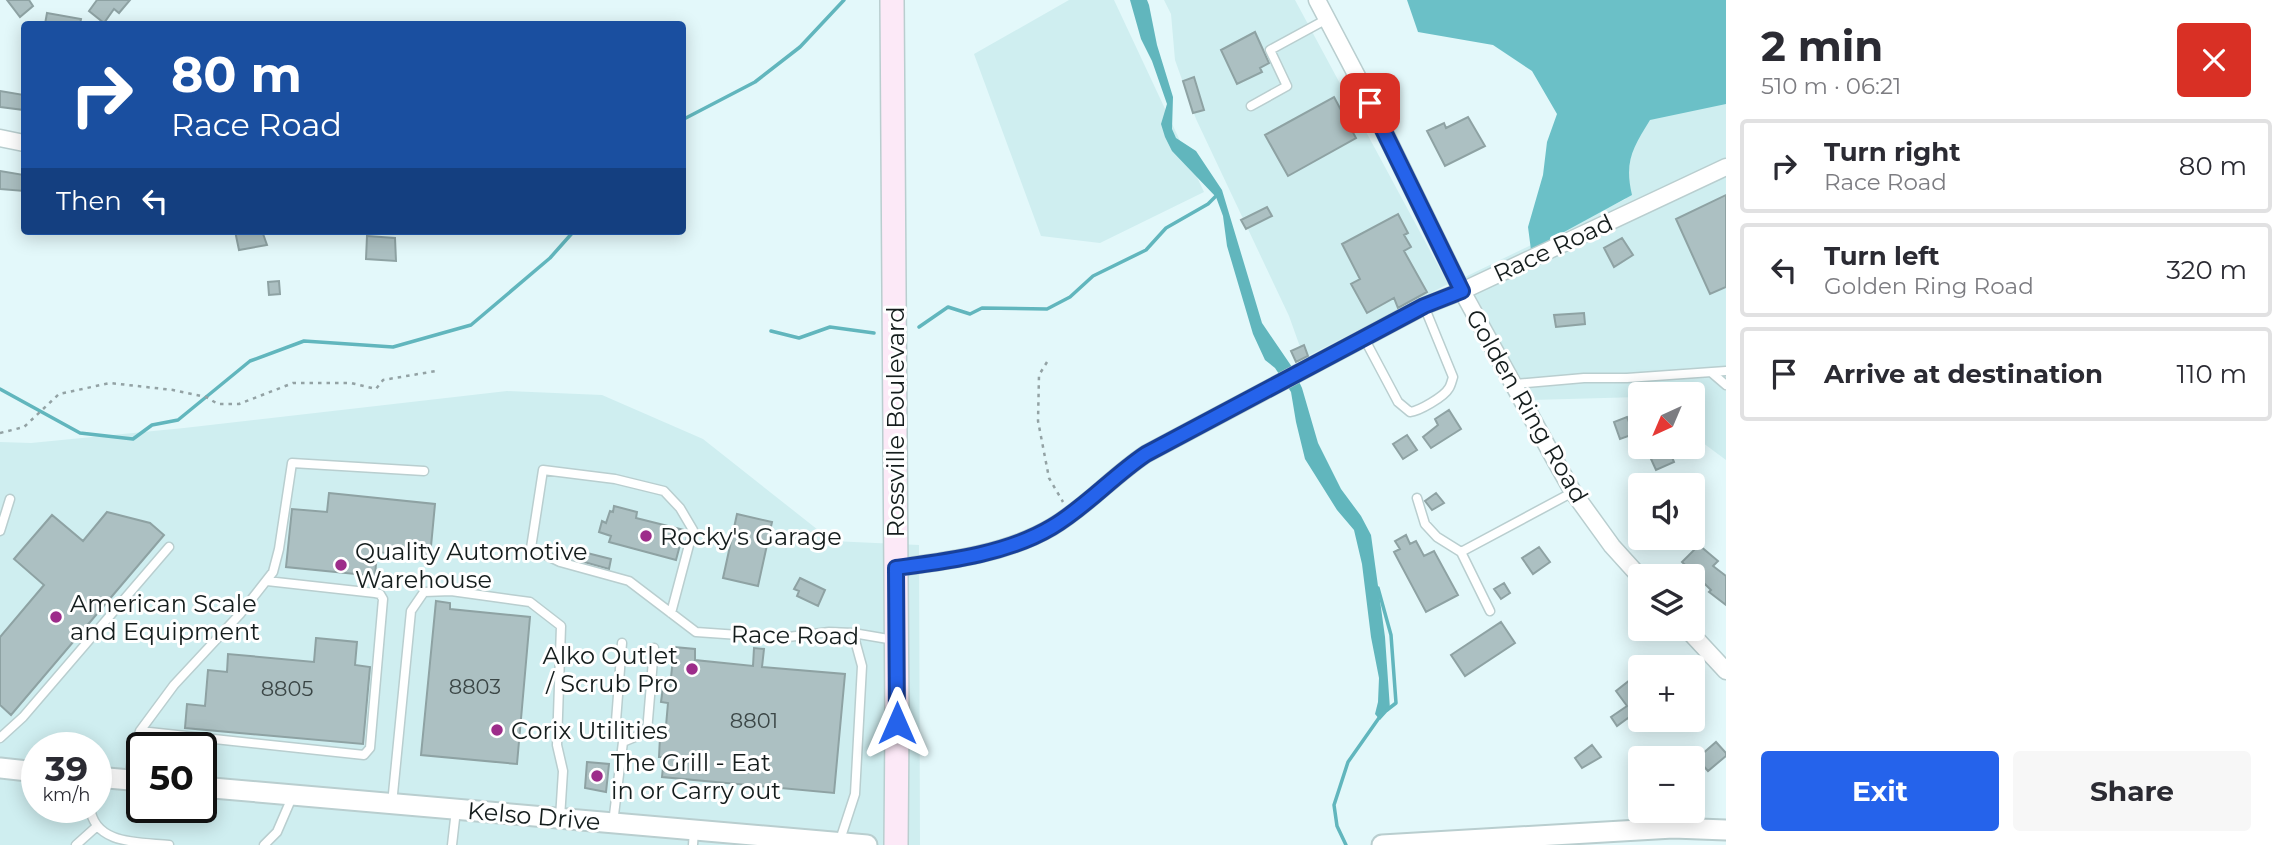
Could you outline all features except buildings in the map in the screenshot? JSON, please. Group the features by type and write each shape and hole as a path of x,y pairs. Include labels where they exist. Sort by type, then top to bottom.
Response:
{"main road":[{"name":"Rossville Boulevard","path":"892,0 896,845"}],"street":[{"name":"Golden Ring Road","path":"1317,0 1462,291 1573,492 1628,564"},
{"path":"0,138 21,142"},
{"name":"Race Road","path":"896,568 992,550 1055,526 1126,467 1146,454 1424,306 1462,291 1726,167"},
{"path":"1698,641 1726,671"},
{"path":"0,768 21,770"},
{"name":"Kelso Drive","path":"217,788 614,823 693,838 867,845"},
{"path":"1382,845 1673,828 1726,830"}],"lane":[{"path":"1251,106 1287,86 1270,50 1327,19"},
{"path":"1364,338 1398,402 1410,412 1418,411 1445,393 1453,377 1424,306"},
{"path":"1515,384 1726,371"},
{"path":"1712,373 1726,376"},
{"path":"1712,373 1726,385"},
{"path":"140,731 174,685 240,614 276,565 292,463 424,471"},
{"name":"Race Road","path":"671,613 693,530 680,508 664,491 615,480 543,470 531,548 560,562 629,581 671,613 696,632 780,638 829,632 897,640"},
{"path":"1461,552 1573,492"},
{"path":"1417,498 1425,524 1437,537 1461,552 1490,611"},
{"path":"0,531 10,499"},
{"path":"0,738 23,717 169,547"},
{"path":"140,731 364,755 368,752 383,599 380,594 374,593 267,580"},
{"path":"391,804 411,611 424,592 451,591 530,601 561,626 557,745 563,771 560,818"},
{"path":"839,843 855,794 862,666 853,633"},
{"path":"614,823 623,742 616,721 622,643"},
{"path":"623,742 648,732 654,648"},
{"path":"264,845 277,832 293,795"},
{"path":"452,845 456,810"},
{"path":"94,823 113,837 169,845"},
{"path":"76,845 96,827"}],"path":[{"path":"1047,362 1039,376 1038,421 1049,478 1069,514"},
{"path":"0,433 24,427 59,394 110,383 173,390 206,397 218,404 239,404 293,383 351,383 376,389 383,380 436,371"}],"shaded area":[{"path":"1069,0 1114,0 1204,192 1100,243 1041,236 974,54"},
{"path":"1130,0 1147,0 1173,97 1172,129 1176,138 1196,151 1222,190 1262,323 1292,367 1302,388 1318,443 1341,489 1371,535 1385,637 1390,709 1380,720 1375,714 1379,678 1362,564 1354,530 1337,510 1305,459 1291,392 1275,368 1265,360 1253,334 1227,246 1223,216 1216,197 1172,151 1165,137 1161,124 1167,104 1141,39"},
{"path":"1164,0 1295,0 1448,284 1304,358 1289,316 1196,119 1175,60 1171,14"},
{"path":"1407,0 1726,0 1726,104 1650,120 1632,155 1629,173 1632,195 1531,250 1528,227 1543,175 1547,142 1557,114 1532,71 1493,45 1418,32"},
{"path":"1726,81 1726,460 1705,444 1705,382 1628,382 1628,397 1532,400 1465,277 1626,199 1591,138"},
{"path":"507,391 602,395 703,439 832,541 919,545 920,845 0,845 0,442 31,443"}],"waterway":[{"path":"686,118 755,82 800,47 844,0"},
{"path":"919,327 948,307 970,314 982,308 1047,309 1070,297 1093,276 1146,250 1166,228 1208,204 1218,194"},
{"path":"0,389 80,433 133,439 152,425 178,420 250,361 304,341 393,347 471,325 550,258 570,235"},
{"path":"771,331 799,338 830,327 874,333"},
{"path":"1378,588 1391,635 1396,703 1387,710"},
{"path":"1346,845 1337,826 1334,805 1348,762 1381,715"}],"place":[{"name":"Rocky's Garage","path":"646,536"},
{"name":"Quality Automotive Warehouse","path":"341,565"},
{"name":"American Scale and Equipment","path":"56,617"},
{"name":"Alko Outlet / Scrub Pro","path":"692,669"},
{"name":"Corix Utilities","path":"497,730"},
{"name":"The Grill - Eat in or Carry out","path":"597,776"}],"route":[{"path":"897,723 896,568 992,550 1055,526 1126,467 1146,454 1424,306 1462,291 1370,103"}]}
